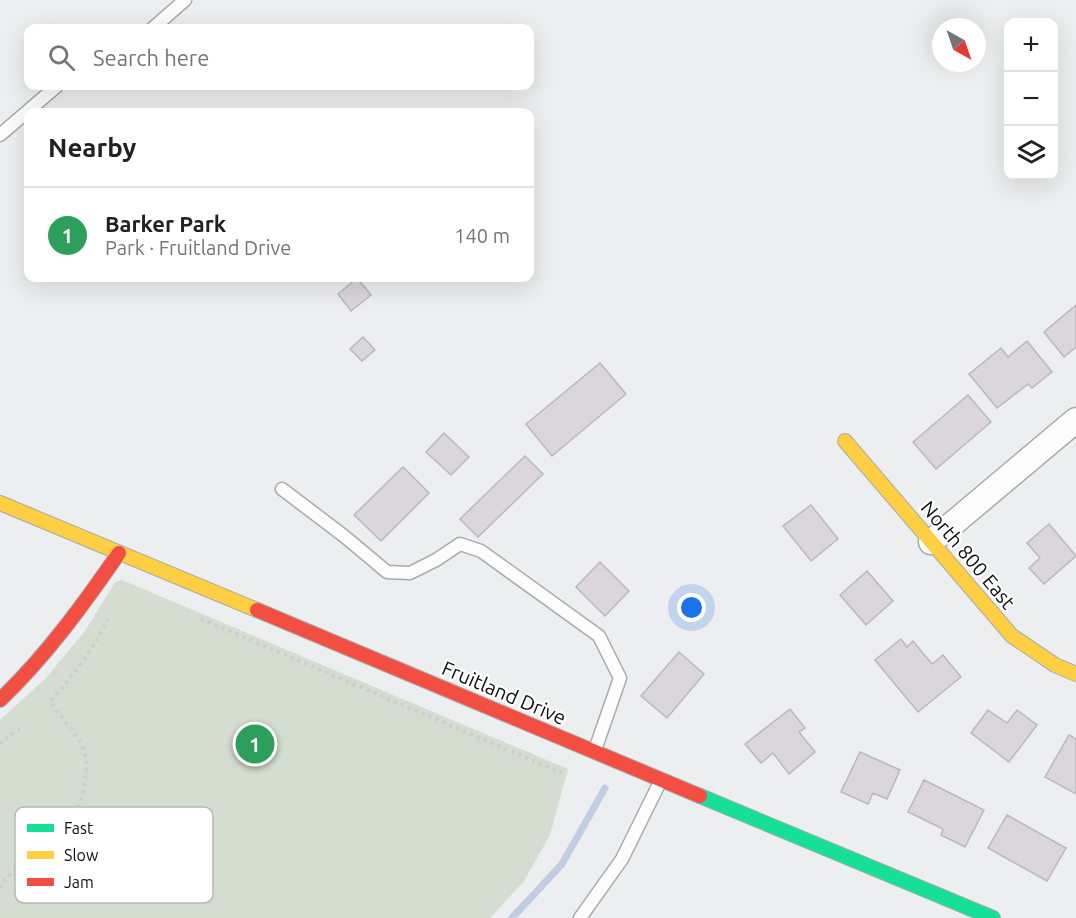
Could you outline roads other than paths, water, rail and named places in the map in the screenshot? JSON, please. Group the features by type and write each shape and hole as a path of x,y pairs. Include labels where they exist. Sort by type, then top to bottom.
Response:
{"street":[{"path":"931,542 1076,420"},
{"name":"North 800 East","path":"845,441 1012,636 1055,665 1076,674"},
{"name":"Fruitland Drive","path":"0,503 993,918"},
{"path":"0,700 12,690 51,646 119,553"}],"lane":[{"path":"158,24 185,0"},
{"path":"31,108 52,90"},
{"path":"0,135 24,114"},
{"path":"282,489 345,536 387,572 410,573 460,544 481,551 599,636 620,678 595,752"},
{"path":"580,918 622,859 661,779"}],"waterway":[{"path":"512,918 562,864 605,788"}],"place":[{"name":"Barker Park","path":"255,744"}]}
